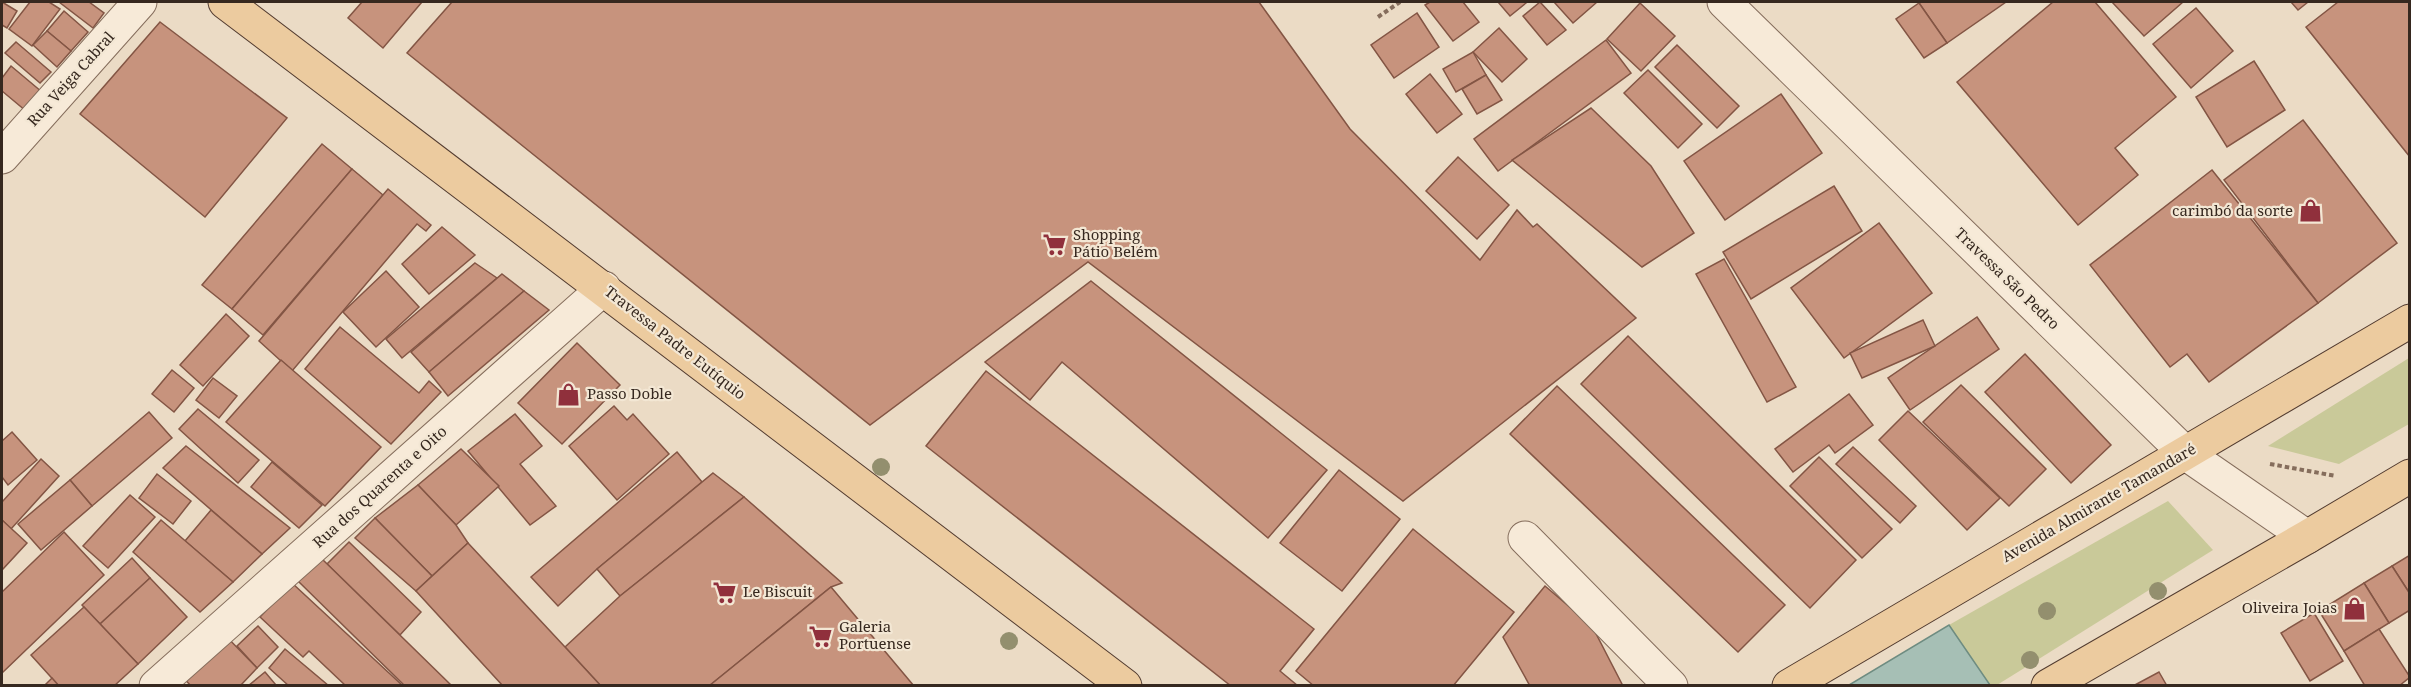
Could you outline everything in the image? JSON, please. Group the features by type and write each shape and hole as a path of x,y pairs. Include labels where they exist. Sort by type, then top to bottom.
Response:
{"main road":[{"name":"Travessa Padre Eutíquio","path":"225,2 1125,686"},
{"name":"Avenida Almirante Tamandaré","path":"1789,686 2409,321"},
{"path":"2048,686 2409,476"}],"street":[{"name":"Rua Veiga Cabral","path":"2,157 140,2"},
{"name":"Travessa São Pedro","path":"1724,2 2185,453 2307,537"},
{"name":"Rua dos Quarenta e Oito","path":"156,686 604,288"},
{"path":"1525,538 1668,682"}],"path":[{"path":"1378,16 1400,2"},
{"path":"2262,458 2270,465 2345,478"}],"green space":[{"path":"2409,358 2409,424 2339,464 2268,446"},
{"path":"2168,501 2213,550 1997,685 1990,685 1949,625"}],"shaded area":[{"path":"1949,625 1990,685 1849,685"}],"building":[{"path":"2,2 17,11 7,28 2,25"},
{"path":"30,2 49,2 60,9 32,46 9,29"},
{"path":"59,2 89,2 104,13 93,28"},
{"path":"362,2 422,2 383,48 348,18"},
{"name":"Shopping Pátio Belém","path":"452,2 1259,2 1350,129 1480,260 1517,210 1533,227 1537,224 1636,318 1403,501 1088,262 870,425 407,53"},
{"path":"1430,2 1463,2 1479,22 1453,41 1425,5"},
{"path":"1498,2 1525,2 1526,3 1510,16"},
{"path":"1540,2 1566,30 1547,45 1523,16"},
{"path":"1554,2 1597,2 1573,23"},
{"path":"2006,2 1947,43 1919,3"},
{"path":"2053,2 2095,2 2176,97 2115,148 2138,175 2078,225 1957,82"},
{"path":"2112,2 2183,2 2144,36"},
{"path":"2291,2 2308,2 2298,10"},
{"path":"2338,2 2410,2 2410,157 2306,27"},
{"path":"1640,3 1675,36 1641,71 1607,39"},
{"path":"1919,3 1947,43 1924,58 1896,19"},
{"path":"2196,8 2233,51 2191,88 2153,44"},
{"path":"64,11 88,32 71,51 47,31"},
{"path":"1417,13 1439,47 1394,78 1371,45"},
{"path":"160,22 287,118 205,217 80,114"},
{"path":"1499,28 1527,59 1502,82 1473,52"},
{"path":"47,31 71,51 57,67 33,45"},
{"path":"1606,40 1631,73 1498,171 1474,139"},
{"path":"16,42 51,72 40,83 5,53"},
{"path":"1677,45 1739,106 1717,128 1655,67"},
{"path":"1473,52 1486,75 1456,92 1443,69"},
{"path":"2254,61 2285,110 2227,147 2196,97"},
{"path":"11,66 42,92 26,111 2,91 2,78"},
{"path":"1648,70 1702,124 1678,148 1624,93"},
{"path":"1430,74 1462,114 1437,133 1406,94"},
{"path":"1486,75 1502,100 1477,114 1462,89"},
{"path":"1781,94 1822,153 1725,220 1684,161"},
{"path":"1591,108 1651,166 1694,233 1642,267 1512,160"},
{"name":"carimbó da sorte","path":"2303,120 2397,243 2318,303 2224,180"},
{"path":"322,144 352,169 232,309 202,285"},
{"path":"1458,157 1509,205 1477,239 1426,191"},
{"path":"352,169 383,195 263,335 232,309"},
{"path":"2212,170 2318,303 2209,382 2187,354 2170,367 2090,265"},
{"path":"1834,186 1862,231 1751,299 1723,252"},
{"path":"388,189 431,225 426,231 417,224 292,371 259,341"},
{"path":"1879,223 1932,293 1844,358 1791,288"},
{"path":"442,227 475,255 429,294 402,264"},
{"path":"1724,259 1796,387 1767,402 1696,274"},
{"path":"475,263 497,278 402,358 386,339"},
{"path":"386,271 419,307 376,347 343,312"},
{"path":"502,274 524,291 429,372 411,352"},
{"path":"1091,281 1327,470 1268,538 1062,362 1030,400 985,362"},
{"path":"524,291 549,310 448,396 429,372"},
{"path":"226,314 249,336 203,386 180,365"},
{"path":"1977,317 1999,349 1910,410 1888,378"},
{"path":"1923,320 1935,346 1862,378 1850,353"},
{"path":"340,327 419,393 429,381 441,392 391,444 305,369"},
{"path":"1628,336 1856,560 1810,608 1581,384"},
{"name":"Passo Doble","path":"577,343 620,385 562,444 518,403"},
{"path":"2025,354 2111,445 2071,483 1985,392"},
{"path":"281,360 381,447 325,506 226,422"},
{"path":"172,370 194,388 174,412 152,394"},
{"path":"986,371 1314,629 1280,671 1298,686 1231,686 926,446"},
{"path":"213,378 237,396 219,418 196,400"},
{"path":"1961,385 2046,469 2009,506 1923,422"},
{"path":"1557,386 1785,605 1738,652 1510,434"},
{"path":"1849,394 1873,425 1835,453 1829,445 1793,472 1775,449"},
{"path":"614,406 627,420 633,414 669,454 617,500 569,446"},
{"path":"198,409 259,460 238,483 179,429"},
{"path":"1908,411 2000,498 1967,530 1879,440"},
{"path":"149,412 172,438 92,506 70,480"},
{"path":"515,414 542,446 520,464 556,506 530,525 468,451"},
{"path":"12,432 37,460 8,485 2,477 2,441"},
{"path":"186,446 290,528 262,554 163,468"},
{"path":"1853,447 1916,506 1900,523 1836,464"},
{"path":"461,449 499,486 456,525 418,485"},
{"path":"677,452 702,482 597,569 558,606 531,577"},
{"path":"1819,457 1892,529 1862,558 1790,486"},
{"path":"41,459 59,476 11,529 2,520 2,502"},
{"path":"272,462 322,505 299,528 251,487"},
{"path":"1339,470 1400,519 1342,591 1280,543"},
{"path":"713,473 744,497 620,596 597,569"},
{"path":"157,474 191,501 173,524 139,498"},
{"path":"70,480 92,506 41,550 18,524"},
{"path":"418,485 456,525 468,543 432,576 375,518"},
{"path":"130,495 155,517 108,568 83,546"},
{"name":"Le Biscuit","path":"744,497 842,583 831,587 709,686 601,686 565,647 620,596"},
{"path":"211,510 262,554 233,582 185,541"},
{"path":"375,518 432,576 416,591 355,538"},
{"path":"2,520 27,543 2,570"},
{"path":"161,520 233,582 200,612 133,552"},
{"path":"1413,529 1514,612 1453,686 1314,686 1296,671"},
{"path":"64,532 104,575 2,673 2,592"},
{"path":"349,542 421,612 400,635 327,564"},
{"path":"468,543 601,686 503,686 416,591"},
{"path":"2410,555 2410,594 2392,566"},
{"path":"132,558 150,578 100,624 82,605"},
{"path":"321,558 452,686 405,686 298,581"},
{"path":"2392,566 2410,594 2410,610 2389,623 2364,583"},
{"path":"150,578 187,617 138,664 100,624"},
{"path":"292,583 403,686 346,686 309,651 303,657 260,617"},
{"path":"2364,583 2389,623 2344,651 2319,611"},
{"path":"1545,586 1592,626 1623,686 1530,686 1503,637"},
{"name":"Galeria Portuense","path":"831,587 914,686 709,686"},
{"path":"84,607 138,664 114,686 59,686 31,655"},
{"path":"2314,613 2343,661 2310,681 2281,633"},
{"path":"258,626 278,647 257,668 237,646"},
{"path":"2379,629 2410,677 2399,686 2365,686 2344,651"},
{"path":"223,633 257,668 240,686 191,686 181,675"},
{"path":"285,649 329,686 289,686 269,668"},
{"path":"265,672 276,685 248,686"},
{"path":"2159,672 2167,686 2133,686"},
{"path":"52,678 59,686 44,686"}],"place":[{"name":"carimbó da sorte","path":"2311,211"},
{"name":"Shopping Pátio Belém","path":"1055,244"},
{"name":"Passo Doble","path":"569,394"},
{"name":"Le Biscuit","path":"725,592"},
{"name":"Oliveira Joias","path":"2355,608"},
{"name":"Galeria Portuense","path":"821,636"}]}
